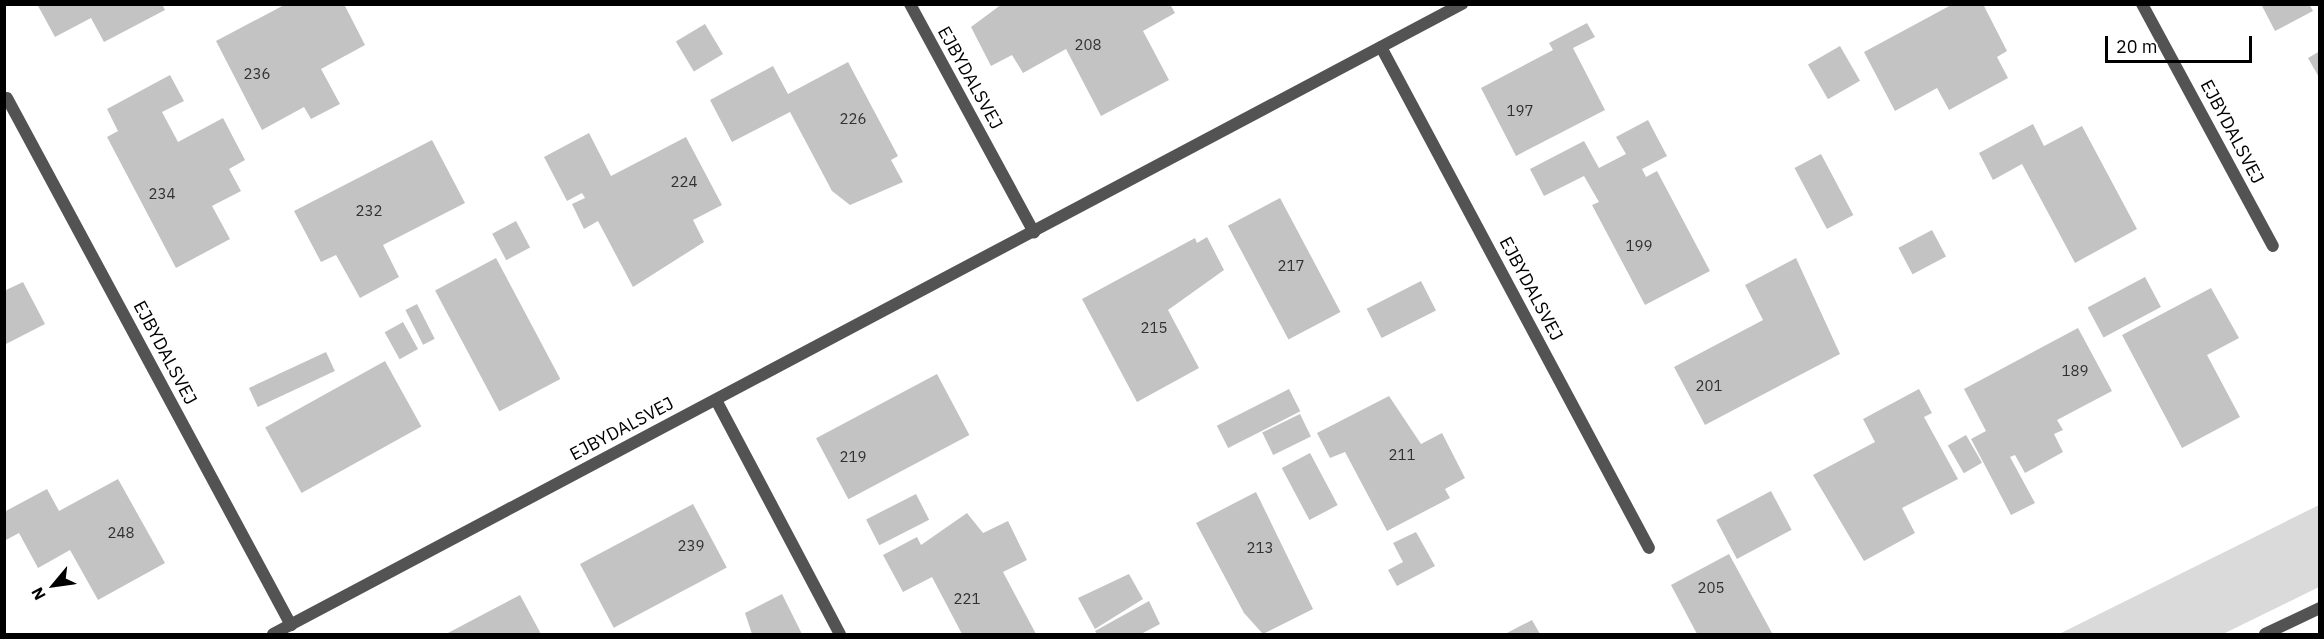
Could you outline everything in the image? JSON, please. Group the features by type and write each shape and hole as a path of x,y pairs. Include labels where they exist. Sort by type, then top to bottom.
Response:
{"street":[{"name":"EJBYDALSVEJ","path":"910,4 1034,232"},
{"name":"EJBYDALSVEJ","path":"273,634 1462,4"},
{"name":"EJBYDALSVEJ","path":"2142,4 2273,246"},
{"name":"EJBYDALSVEJ","path":"1381,47 1649,548"},
{"name":"EJBYDALSVEJ","path":"7,98 291,625"},
{"path":"716,400 840,634"},
{"path":"2265,634 2319,608"}],"shaded area":[{"path":"2319,505 2319,587 2223,634 2059,634"}],"building":[{"path":"37,4 162,4 165,10 104,42 91,18 55,37"},
{"path":"286,4 344,4 365,45 321,69 340,104 311,119 304,107 262,130 216,41"},
{"path":"1002,4 1170,4 1175,13 1143,31 1169,80 1101,116 1066,49 1023,73 1012,55 991,66 971,27"},
{"path":"1953,4 1983,4 2007,51 1997,57 2008,78 1949,110 1937,88 1895,111 1864,52"},
{"path":"2261,4 2309,4 2313,11 2275,31"},
{"path":"1587,23 1595,37 1573,48 1605,110 1516,156 1481,88 1553,50 1549,43"},
{"path":"705,24 723,54 694,72 676,42"},
{"path":"1840,46 1860,81 1828,99 1808,64"},
{"path":"2320,51 2320,79 2308,58"},
{"path":"848,62 898,156 891,160 903,182 850,205 832,191 790,112 732,142 710,100 773,66 788,94"},
{"path":"170,75 184,101 162,112 178,142 223,118 245,160 229,169 241,191 212,206 230,239 176,268 107,137 118,131 107,109"},
{"path":"1648,120 1667,156 1642,169 1646,177 1657,171 1710,271 1645,305 1592,205 1599,202 1584,176 1544,196 1530,169 1584,141 1599,168 1626,154 1616,137"},
{"path":"2033,124 2044,146 2082,126 2137,229 2075,263 2022,164 1993,180 1979,153"},
{"path":"589,133 611,176 686,137 722,205 693,220 704,242 633,287 598,221 584,229 572,204 585,198 582,193 567,201 544,157"},
{"path":"432,140 465,203 383,245 399,277 360,298 336,255 321,262 294,211"},
{"path":"1821,154 1853,215 1827,229 1795,168"},
{"path":"1280,198 1341,312 1288,340 1228,226"},
{"path":"516,221 530,247 506,260 492,234"},
{"path":"1932,230 1946,256 1913,274 1898,248"},
{"path":"1207,237 1224,270 1168,310 1199,368 1137,402 1082,299 1195,238 1197,243"},
{"path":"496,258 560,379 499,411 435,290"},
{"path":"1796,258 1840,354 1705,425 1674,367 1763,320 1745,285"},
{"path":"2145,277 2161,307 2104,338 2088,308"},
{"path":"1421,281 1436,310 1382,338 1367,309"},
{"path":"23,282 45,324 4,345 4,291"},
{"path":"2211,288 2239,338 2207,355 2240,417 2182,448 2122,335"},
{"path":"417,304 435,339 423,345 405,310"},
{"path":"403,322 418,349 400,359 385,332"},
{"path":"2078,328 2112,391 2057,420 2063,430 2054,434 2063,452 2025,473 2015,455 2010,457 2035,503 2011,515 1971,439 1986,431 1964,389"},
{"path":"326,352 335,371 258,407 249,388"},
{"path":"385,361 421,427 302,493 265,427"},
{"path":"937,374 969,435 848,499 816,438"},
{"path":"1289,389 1300,411 1228,448 1217,426"},
{"path":"1919,389 1932,413 1924,417 1958,479 1902,508 1915,533 1864,561 1813,475 1875,442 1863,419"},
{"path":"1389,396 1421,444 1442,433 1465,478 1445,489 1450,498 1387,531 1345,452 1330,458 1317,433"},
{"path":"1300,414 1311,436 1273,455 1262,432"},
{"path":"1966,435 1982,463 1964,473 1948,446"},
{"path":"1310,453 1338,505 1309,520 1282,468"},
{"path":"118,479 165,563 98,600 70,550 38,568 19,533 4,541 4,512 47,489 59,511"},
{"path":"1771,491 1792,530 1737,559 1716,520"},
{"path":"1256,492 1313,609 1263,634 1244,613 1196,523"},
{"path":"916,494 929,520 879,545 866,519"},
{"path":"693,504 727,568 614,628 580,564"},
{"path":"967,513 983,533 1008,521 1027,560 1003,572 1036,634 962,634 932,577 903,592 883,555 917,537 921,545"},
{"path":"1416,532 1435,566 1397,586 1388,570 1403,562 1393,543"},
{"path":"1729,554 1772,633 1697,634 1671,585"},
{"path":"1129,574 1143,599 1095,629 1078,598"},
{"path":"782,594 802,634 752,634 745,613"},
{"path":"520,595 541,634 446,634"},
{"path":"1149,601 1160,624 1141,634 1097,634 1095,631"},
{"path":"1532,620 1540,634 1505,634"}]}
